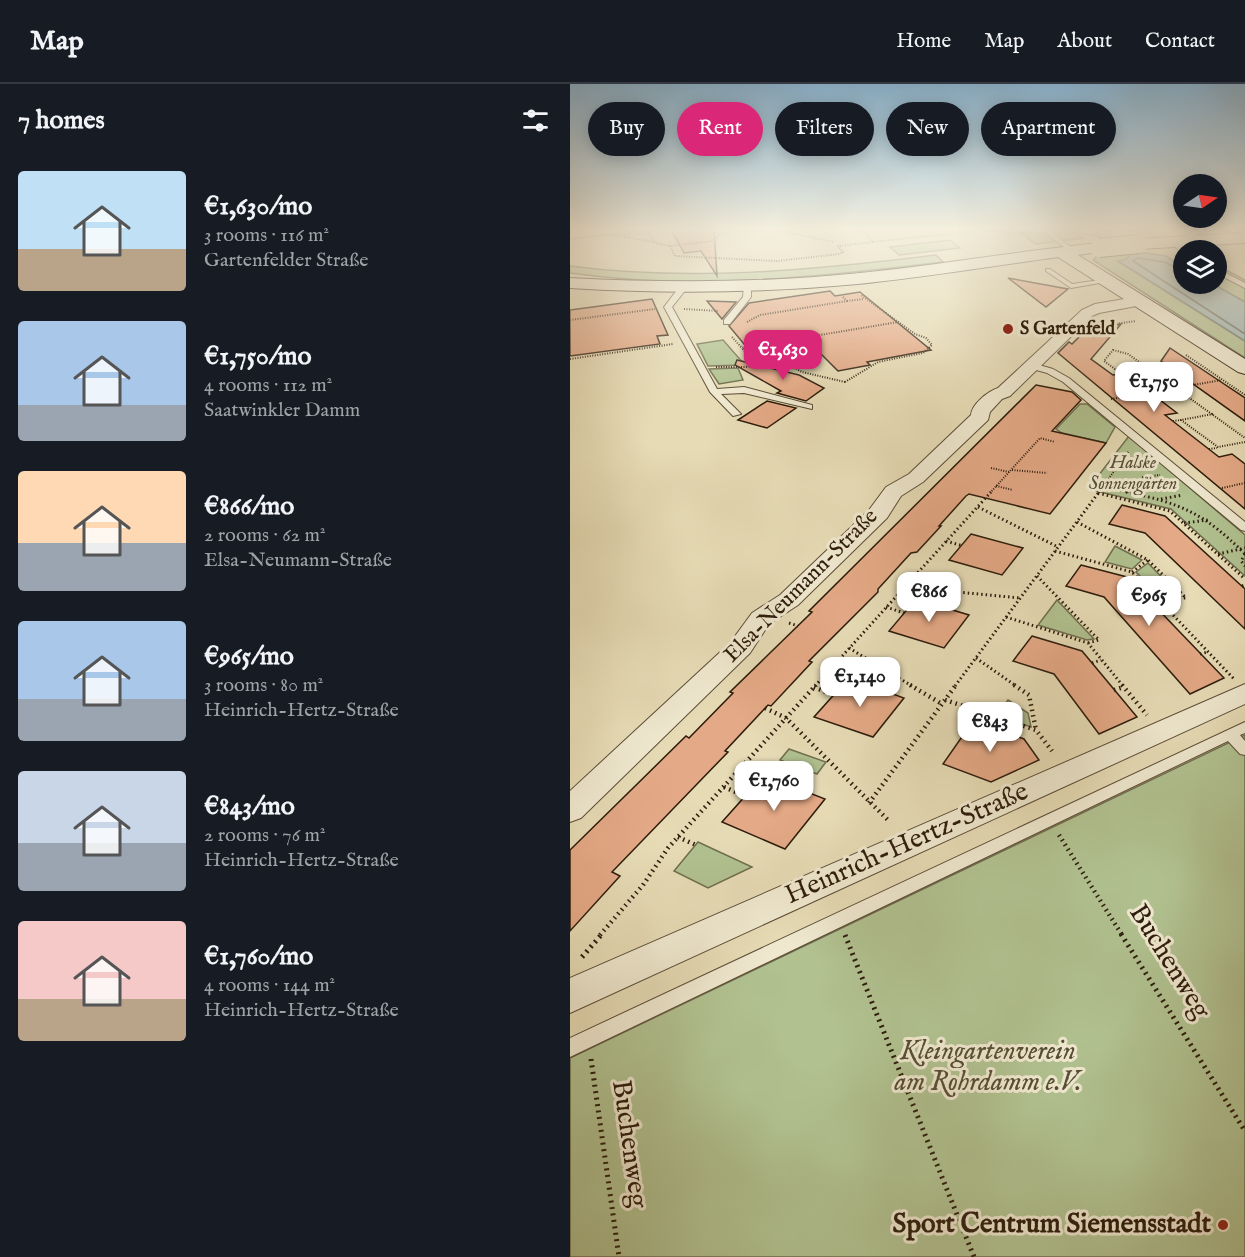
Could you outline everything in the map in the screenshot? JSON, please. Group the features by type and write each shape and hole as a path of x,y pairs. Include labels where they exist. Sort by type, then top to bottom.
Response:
{"main road":[{"path":"570,283 683,288 747,287 800,283"},
{"path":"1108,283 1142,301 1239,373"}],"street":[{"name":"Elsa-Neumann-Straße","path":"570,810 741,646 746,635 776,606 789,600 879,513 882,504 903,483 916,478 981,416 980,411 996,395 1004,392 1087,313 1095,309 1142,301"},
{"name":"Heinrich-Hertz-Straße","path":"570,996 1240,686"}],"lane":[{"path":"1066,283 1071,286 1100,283"},
{"path":"727,322 747,297 747,287"},
{"path":"683,288 668,308 714,392 736,414"},
{"path":"1032,366 1050,371 1066,380 1245,528"},
{"path":"714,392 744,390 809,407"},
{"path":"570,1048 1238,730 1245,750"}],"path":[{"path":"700,368 782,361 802,372 847,383 878,362 923,353 932,345 858,292"},
{"path":"840,295 847,301"},
{"path":"741,322 746,323 760,315 865,298"},
{"path":"570,320 668,308 735,312"},
{"path":"742,348 898,322"},
{"path":"732,337 756,365"},
{"path":"570,358 687,342"},
{"path":"1143,364 1115,369 1104,361 1113,350 1128,354 1143,364 1175,388 1213,414 1245,440"},
{"path":"1096,403 1239,373"},
{"path":"1173,421 1213,414"},
{"path":"1181,420 1218,447"},
{"path":"582,957 643,885 678,837 1040,438 1055,442"},
{"path":"1209,449 1245,440"},
{"path":"869,803 1135,442 1141,441"},
{"path":"991,468 1047,472"},
{"path":"1130,493 1143,485 1141,481 1143,477 1156,477 1161,474"},
{"path":"996,486 1013,490"},
{"path":"1103,487 1176,505 1206,519 1243,549 1245,554 1241,561 1245,566"},
{"path":"1098,493 1170,511 1245,579"},
{"path":"978,507 1057,549 1132,572 1240,686"},
{"path":"1077,522 1148,560 1186,598 1158,599"},
{"path":"1174,524 1183,522"},
{"path":"946,542 963,546"},
{"path":"1202,550 1211,548"},
{"path":"1218,554 1243,549"},
{"path":"1132,572 1148,560"},
{"path":"1006,618 1088,643 1099,640 1037,576"},
{"path":"1137,587 1144,585"},
{"path":"905,587 1021,598"},
{"path":"886,607 904,613"},
{"path":"1164,616 1172,614"},
{"path":"1088,643 1149,718"},
{"path":"849,648 944,702 1036,730"},
{"path":"1200,654 1208,652"},
{"path":"976,658 1029,695 1036,730 1052,751"},
{"path":"1092,663 1101,660"},
{"path":"814,687 833,695"},
{"path":"1114,690 1124,687"},
{"path":"765,708 786,718 890,822"},
{"path":"999,730 1005,720"},
{"path":"724,787 745,796"},
{"name":"Buchenweg","path":"1049,820 1245,1131"},
{"path":"678,837 696,845"},
{"path":"840,920 974,1257"},
{"name":"Buchenweg","path":"589,1039 619,1257"}],"green space":[{"path":"1128,283 1152,283 1245,341 1245,358"},
{"path":"1227,283 1245,283 1245,302 1227,292"},
{"path":"723,340 745,365 708,366 697,344"},
{"path":"738,368 743,380 719,384 709,369"},
{"path":"1080,404 1087,404 1115,427 1106,443 1062,433 1056,429"},
{"name":"Halske Sonnengärten","path":"1129,436 1245,535 1245,576 1171,509 1088,489"},
{"path":"1115,546 1142,560 1132,569 1105,562"},
{"path":"1148,563 1180,596 1160,596 1136,572"},
{"path":"1057,600 1094,639 1087,640 1038,625"},
{"path":"1008,700 1028,713 1031,727 997,716"},
{"name":"Kleingartenverein am Rohrdamm e.V.","path":"1245,735 1245,1257 570,1257 570,1058"},
{"path":"789,749 826,762 817,774 780,760"},
{"path":"698,842 752,867 708,888 674,871"}],"water":[{"path":"1153,283 1173,283 1173,294 1227,294 1227,292 1245,302 1245,341"}],"building":[{"path":"1014,283 1034,283 1068,289 1046,307"},
{"path":"830,291 835,296 860,292 931,350 867,362 870,365 838,371 801,334 744,344 729,326 749,303"},
{"path":"652,299 668,335 657,336 660,344 570,356 570,310"},
{"path":"707,301 736,302 722,319"},
{"path":"1121,324 1091,359 1113,375 1155,368 1142,386 1177,413 1165,415 1219,457 1232,454 1245,464 1245,509 1058,353 1069,342 1072,344 1086,330"},
{"path":"1170,348 1245,398 1245,421 1161,361"},
{"path":"737,360 799,375 824,388 806,401 777,393 781,391 735,365"},
{"path":"1036,385 1072,392 1081,400 1052,431 1106,443 1050,514 969,494 966,496 917,552 911,553 878,589 878,592 809,661 812,662 771,706 768,705 725,751 728,752 612,872 620,876 570,931 570,850 686,736 689,738 733,693 730,692 812,612 809,611"},
{"path":"767,401 796,408 767,428 738,420"},
{"path":"1122,505 1165,516 1245,589 1245,629 1145,533 1109,524"},
{"path":"971,534 1023,548 1002,575 949,560"},
{"path":"1081,565 1127,577 1224,678 1190,694 1104,597 1066,586"},
{"path":"916,599 969,615 944,648 889,631"},
{"path":"1032,636 1082,651 1137,717 1099,734 1054,674 1013,661"},
{"path":"849,678 904,698 873,737 814,717"},
{"path":"973,721 1024,739 1039,760 991,782 943,764"},
{"path":"764,775 825,799 785,849 722,822"}],"place":[{"name":"S Gartenfeld","path":"1008,329"},
{"name":"Sport Centrum Siemensstadt","path":"1223,1225"}]}
